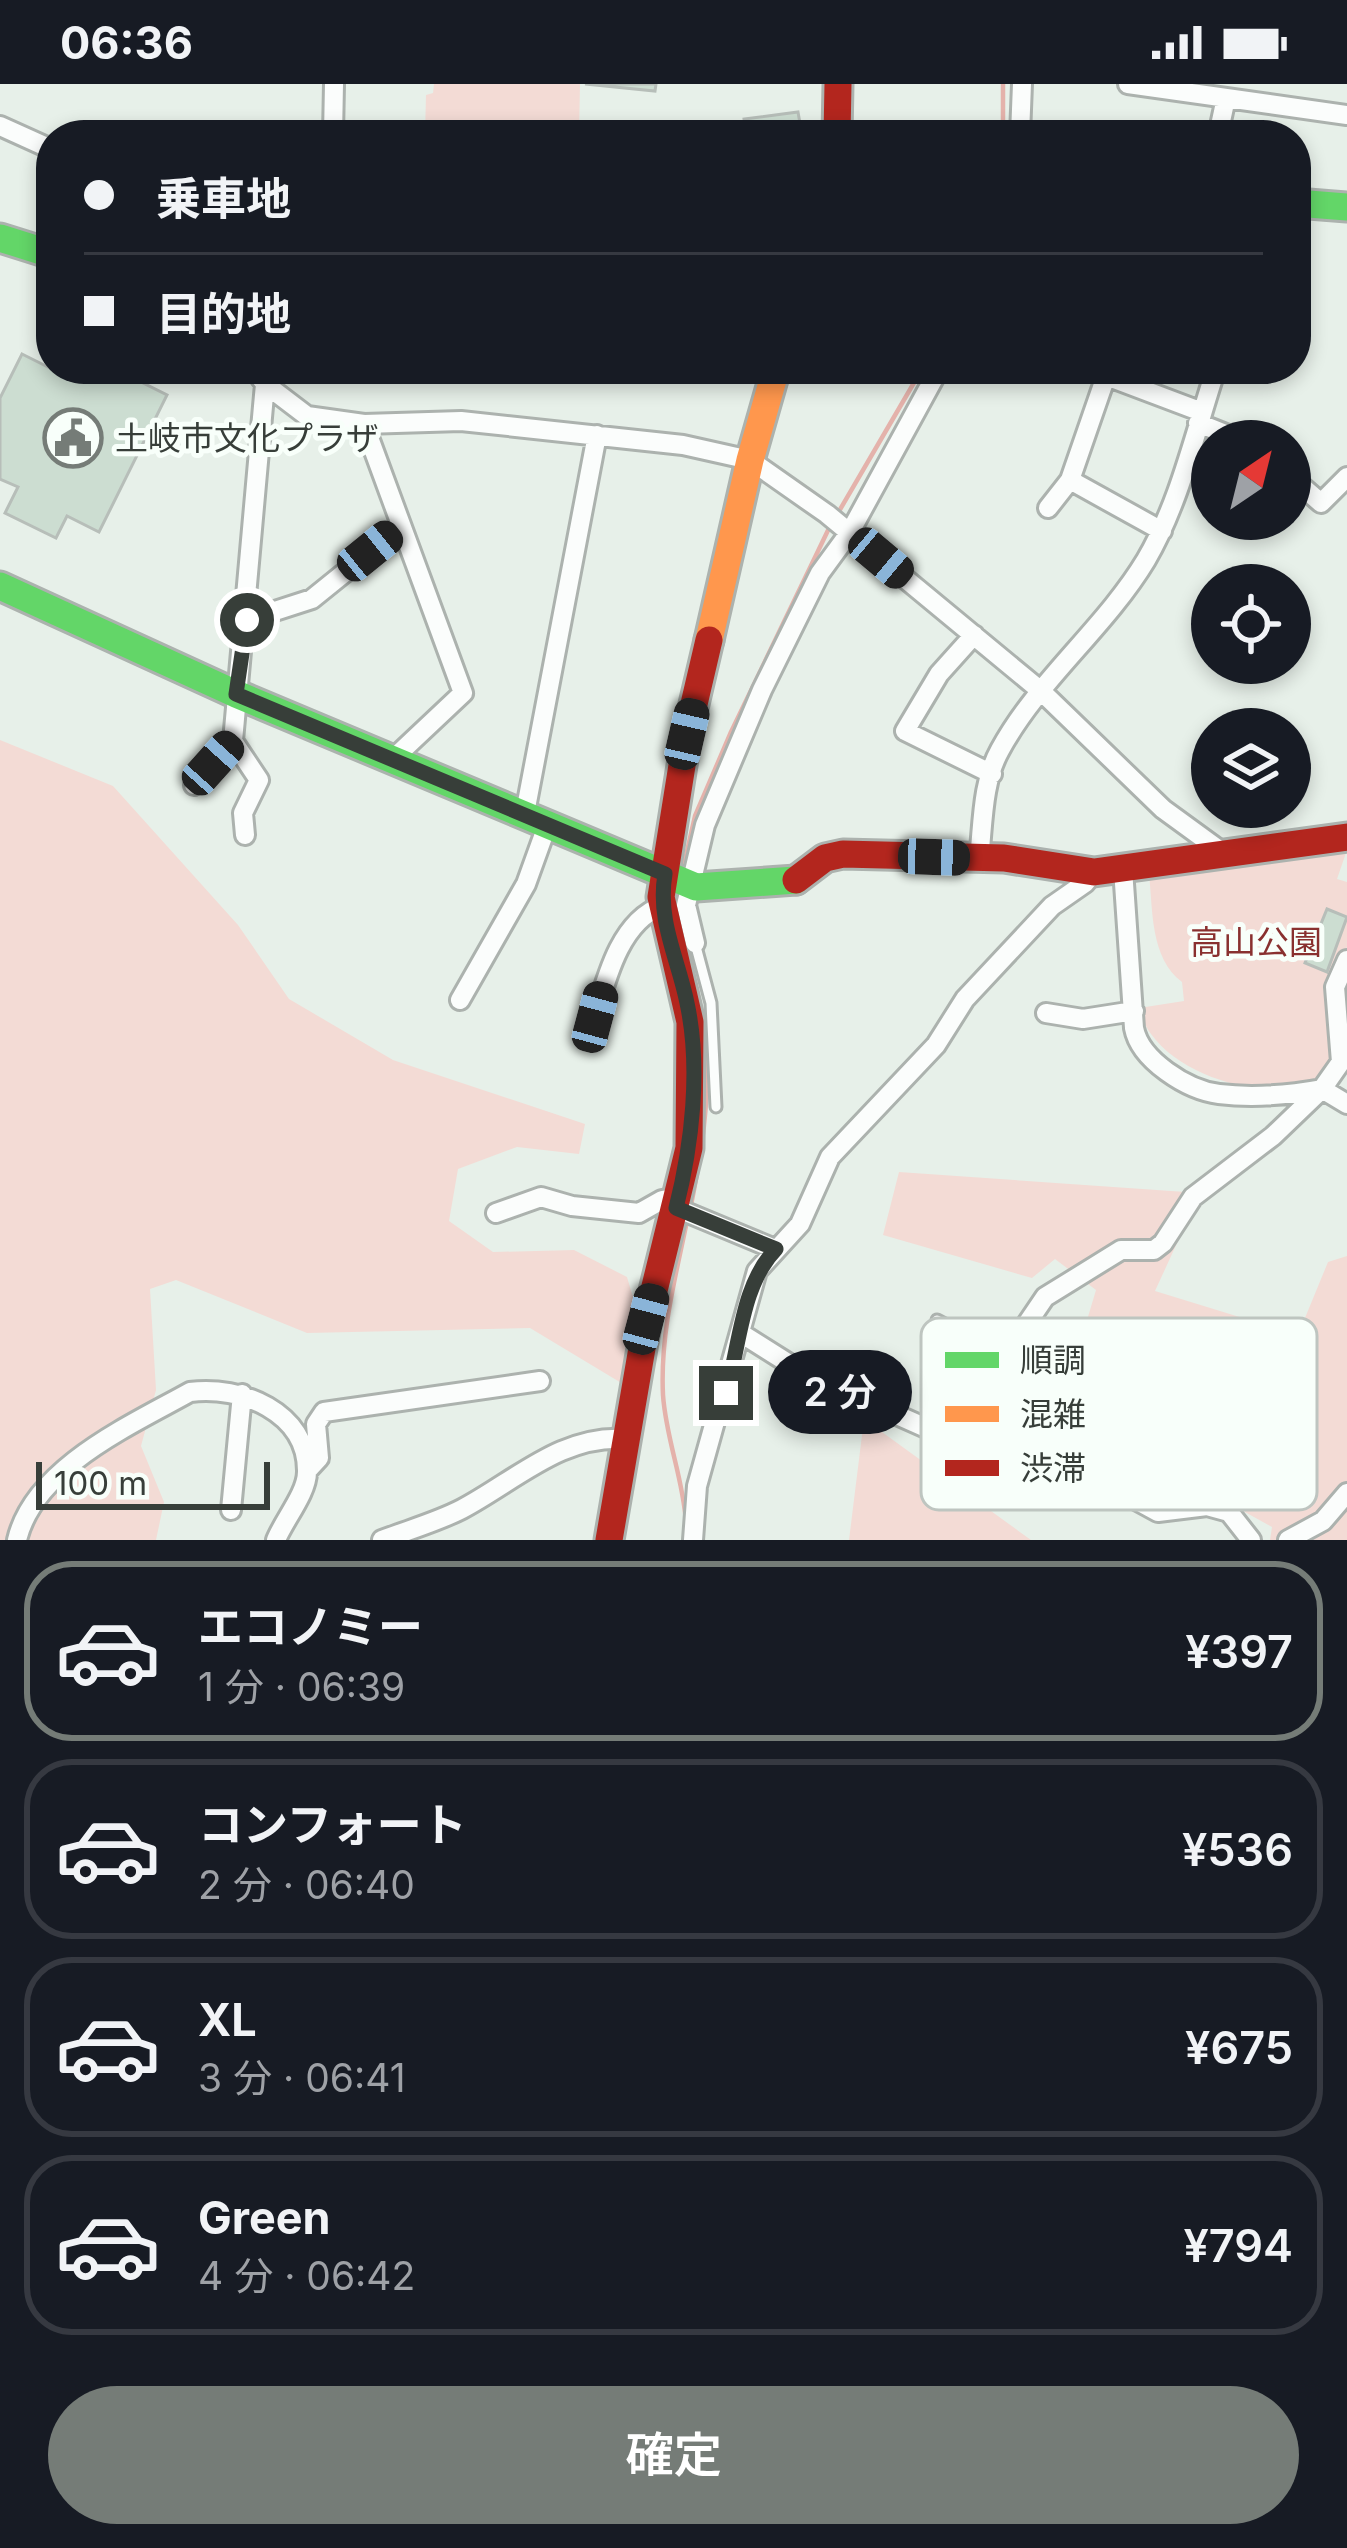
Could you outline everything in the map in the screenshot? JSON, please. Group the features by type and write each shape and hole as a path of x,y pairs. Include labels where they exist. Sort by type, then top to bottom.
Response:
{"street":[{"path":"333,120 334,84"},
{"path":"837,120 838,84"},
{"path":"1021,120 1022,84"},
{"path":"1128,84 1347,115"},
{"path":"1221,120 1226,98"},
{"path":"0,127 36,143"},
{"path":"1311,203 1347,207"},
{"path":"0,238 36,249"},
{"path":"194,785 233,741 247,620 260,384"},
{"path":"269,384 308,416 364,424 461,421 682,445 750,460 840,524 974,635 1041,691 1163,808 1222,852"},
{"path":"695,944 679,880 687,734 772,384"},
{"path":"595,1017 613,961 629,933 653,908 662,906 679,880 840,524 929,384"},
{"path":"1048,508 1070,480 1094,384"},
{"path":"1124,384 1204,420"},
{"path":"979,859 986,797 998,753 1041,691 1142,566 1162,530 1211,384"},
{"path":"364,424 463,692 394,758"},
{"path":"460,1000 526,884 597,435"},
{"path":"1311,494 1321,503 1347,477"},
{"path":"1070,480 1162,530"},
{"path":"247,620 312,599 400,528"},
{"path":"0,586 236,694 679,880 732,888 793,883 825,858 843,854 979,859 1074,866 1094,872 1347,837"},
{"path":"974,635 939,674 905,731 992,774"},
{"path":"233,741 260,780 243,813 245,835"},
{"path":"1123,868 1137,1041 1147,1056 1207,1090 1292,1094 1322,1089 1347,1104"},
{"path":"693,1540 698,1486 754,1280 800,1223 830,1156 936,1045 965,999 1052,906 1085,884 1094,872"},
{"path":"609,1540 646,1319 683,1208 699,1002 662,906"},
{"path":"1031,1318 1045,1297 1121,1250 1154,1250 1163,1243 1193,1197 1273,1136 1322,1089 1340,1062 1335,987 1347,960"},
{"path":"1046,1013 1083,1019 1134,1011"},
{"path":"496,1213 541,1197 572,1206 639,1213 669,1197 683,1208 776,1249"},
{"path":"742,1334 781,1362 921,1426"},
{"path":"276,1540 308,1471 319,1458 316,1424 324,1412 540,1382"},
{"path":"16,1540 27,1508 58,1472 190,1392 215,1389 242,1394 289,1424 308,1471"},
{"path":"231,1510 242,1394"},
{"path":"382,1540 462,1509 572,1446 604,1437 626,1439"},
{"path":"1288,1540 1323,1521 1347,1493"},
{"path":"1154,1510 1187,1510"},
{"path":"1221,1510 1251,1540"}],"lane":[{"path":"695,944 716,1108"}],"green space":[{"path":"434,84 580,84 579,120 425,120 426,95 433,93"},
{"path":"0,740 113,786 238,925 289,999 393,1060 585,1124 579,1154 517,1147 458,1169 449,1221 493,1252 574,1250 627,1277 637,1311 623,1384 530,1328 307,1333 176,1280 150,1289 156,1390 141,1446 164,1502 156,1540 0,1540"},
{"name":"高山公園","path":"1347,850 1337,879 1347,882 1347,947 1332,972 1336,1041 1327,1079 1282,1089 1233,1084 1208,1076 1166,1051 1149,1031 1139,1008 1184,1001 1182,982 1159,947 1149,874"},
{"path":"899,1172 1200,1193 1155,1291 1243,1318 1088,1318 1096,1290 1055,1259 1032,1278 883,1235"},
{"path":"1347,1256 1347,1540 1270,1540 1272,1527 1241,1510 1317,1510 1317,1318 1305,1318 1328,1262"},
{"path":"864,1419 921,1460 921,1510 990,1510 1031,1540 849,1540"}],"building":[{"path":"585,84 656,84 655,91"},
{"path":"798,112 799,120 744,120"},
{"name":"土岐市文化プラザ","path":"22,354 36,361 36,384 145,384 167,395 99,532 67,516 56,538 5,513 18,487 0,479 0,398"},
{"path":"1327,909 1347,917 1327,972 1305,963"}],"waterway":[{"path":"1003,84 1003,120"},
{"path":"838,513 913,384"},
{"path":"683,869 695,816 731,732 832,522"},
{"path":"687,962 703,1023 707,1085 690,1210"},
{"path":"686,1522 665,1411 663,1373 669,1307 687,1221"}],"traffic: fast":[{"path":"1311,204 1347,207"},
{"path":"0,238 36,249"},
{"path":"0,586 236,694 696,887 796,880"}],"traffic: slow":[{"path":"709,640 772,384"}],"traffic: jam":[{"path":"837,120 838,84"},
{"path":"609,1540 647,1319 689,1148 690,1022 661,897 687,734 709,640"},
{"path":"796,880 825,858 843,854 1004,858 1094,872 1347,837"}],"place":[{"name":"土岐市文化プラザ","path":"73,438"}],"route":[{"path":"247,620 236,694 665,874 661,897 665,927 687,1001 692,1059 688,1148 676,1208 776,1249 752,1286 726,1393"}]}
